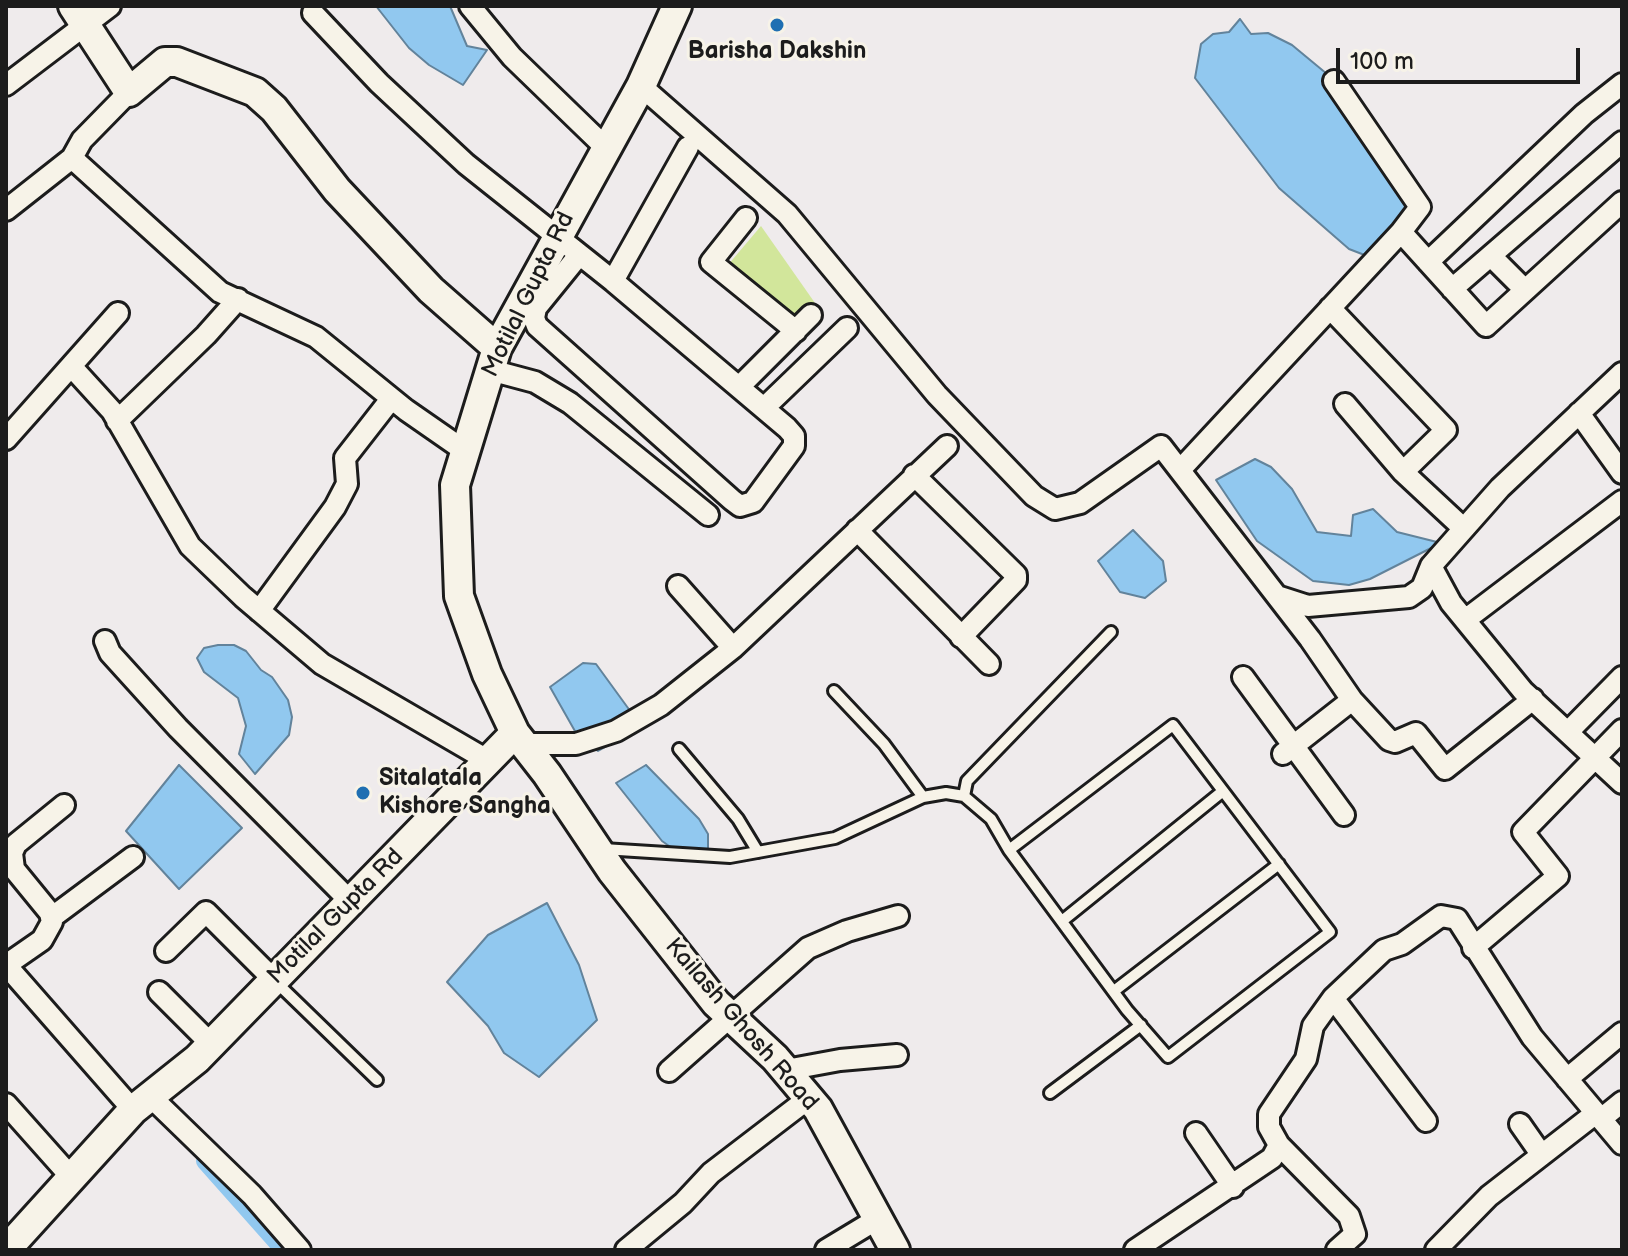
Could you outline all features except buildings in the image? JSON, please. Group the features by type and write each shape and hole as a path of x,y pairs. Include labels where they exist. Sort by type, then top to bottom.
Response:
{"street":[{"path":"6,85 79,16 110,6"},
{"path":"470,6 512,57 606,148"},
{"name":"Motilal Gupta Rd","path":"15,1247 72,1178 141,1103 211,1044 352,903 487,760 519,738 496,696 459,596 455,485 493,359 555,237 641,86 677,6"},
{"path":"313,13 379,83 455,154 740,386 794,436 794,446 753,502 740,506 537,326 534,318 536,308 579,255"},
{"path":"79,16 129,92"},
{"path":"6,210 72,158 82,140 129,92 165,62 177,62 255,92 274,109 337,190 493,359 570,403 708,515"},
{"path":"1180,470 1401,232 1420,207 1334,81"},
{"path":"1428,262 1584,114 1622,84"},
{"path":"641,86 787,214 937,395 1034,496 1055,509 1080,503 1161,446 1277,596 1352,700 1389,740 1395,742 1416,733 1445,769 1533,699"},
{"path":"1452,289 1622,142"},
{"path":"613,281 688,147"},
{"path":"72,158 220,292 316,337 391,399 465,451"},
{"path":"1401,232 1486,326 1622,202"},
{"path":"746,218 711,262 796,331"},
{"path":"1491,256 1525,290"},
{"path":"117,421 196,346 238,299"},
{"path":"1330,308 1446,430 1403,472"},
{"path":"6,439 118,313"},
{"path":"740,386 811,315"},
{"path":"765,407 847,328"},
{"path":"71,366 117,421 190,546 259,611 322,664 487,760"},
{"path":"1277,596 1308,606 1409,597 1422,588 1431,566 1462,527 1622,373"},
{"path":"259,611 335,507 347,484 343,465 345,458 391,399"},
{"path":"1345,404 1403,472 1462,527"},
{"path":"1579,413 1622,473"},
{"path":"519,738 576,744 616,731 661,705 733,648 947,446"},
{"path":"914,475 1016,575 1016,580 961,637"},
{"path":"1465,620 1622,501"},
{"path":"857,530 989,664"},
{"path":"1431,566 1465,620 1523,691 1622,783"},
{"path":"678,586 733,648"},
{"path":"105,641 110,653 178,728 352,903"},
{"path":"1243,677 1286,751 1344,815"},
{"path":"1569,731 1622,677"},
{"path":"1286,751 1352,700"},
{"path":"1473,948 1558,876 1523,832 1622,730"},
{"name":"Kailash Ghosh Road","path":"519,738 597,848 716,1003 786,1070 809,1098 895,1250"},
{"path":"64,805 16,844 10,861 51,918 49,931 42,940 6,965 141,1103 252,1195 300,1250"},
{"path":"51,918 133,857"},
{"path":"166,951 206,912 274,980"},
{"path":"669,1071 729,1014 808,948 847,931 898,916"},
{"path":"1337,1250 1355,1234 1349,1216 1279,1145 1269,1127 1269,1114 1306,1059 1308,1034 1333,998 1384,950 1402,944 1441,916 1457,919 1532,1037 1622,1144"},
{"path":"159,992 211,1044"},
{"path":"1333,998 1426,1121"},
{"path":"1567,1079 1622,1033"},
{"path":"786,1070 897,1055"},
{"path":"626,1250 683,1203 711,1173 809,1098"},
{"path":"1436,1250 1460,1221 1541,1154 1622,1102"},
{"path":"6,1104 72,1178"},
{"path":"1520,1124 1541,1154"},
{"path":"1196,1133 1233,1187"},
{"path":"1135,1250 1262,1168 1279,1145"},
{"path":"826,1250 879,1218"}],"lane":[{"path":"964,796 967,781 1111,632"},
{"path":"834,691 884,744 923,797"},
{"path":"597,848 730,857 835,838 923,797 946,793 964,796 991,819 1009,850 1114,991 1168,1057 1330,932 1173,725 1009,850"},
{"path":"679,749 738,819 758,852"},
{"path":"1062,921 1223,791"},
{"path":"1114,991 1279,864"},
{"path":"274,980 377,1080"},
{"path":"1050,1093 1141,1025"}],"green space":[{"path":"761,226 822,313 792,336 722,272"}],"water":[{"path":"376,6 450,6 467,46 487,50 463,85 429,65 409,48"},
{"path":"1240,19 1251,34 1268,33 1292,45 1327,74 1405,193 1415,216 1380,261 1349,249 1279,188 1195,78 1201,44 1213,34 1229,32"},
{"path":"1255,459 1271,467 1292,489 1317,532 1351,536 1353,515 1373,509 1397,532 1441,543 1370,579 1349,585 1313,581 1257,541 1216,480"},
{"path":"1133,530 1163,561 1166,581 1145,598 1120,592 1098,561"},
{"path":"234,645 246,651 261,670 272,677 288,700 292,717 289,735 255,774 239,754 246,726 238,698 204,672 197,658 204,648"},
{"path":"583,663 596,664 636,719 625,736 598,751 580,740 550,687"},
{"path":"179,765 242,828 179,889 126,831"},
{"path":"646,765 699,819 708,834 708,851 686,858 662,841 616,783"},
{"path":"547,903 579,965 597,1020 539,1077 504,1053 488,1026 447,982 488,935"}],"waterway":[{"path":"205,1161 284,1250"}],"place":[{"name":"Barisha Dakshin","path":"777,25"},
{"name":"Sitalatala Kishore Sangha","path":"363,793"}]}
